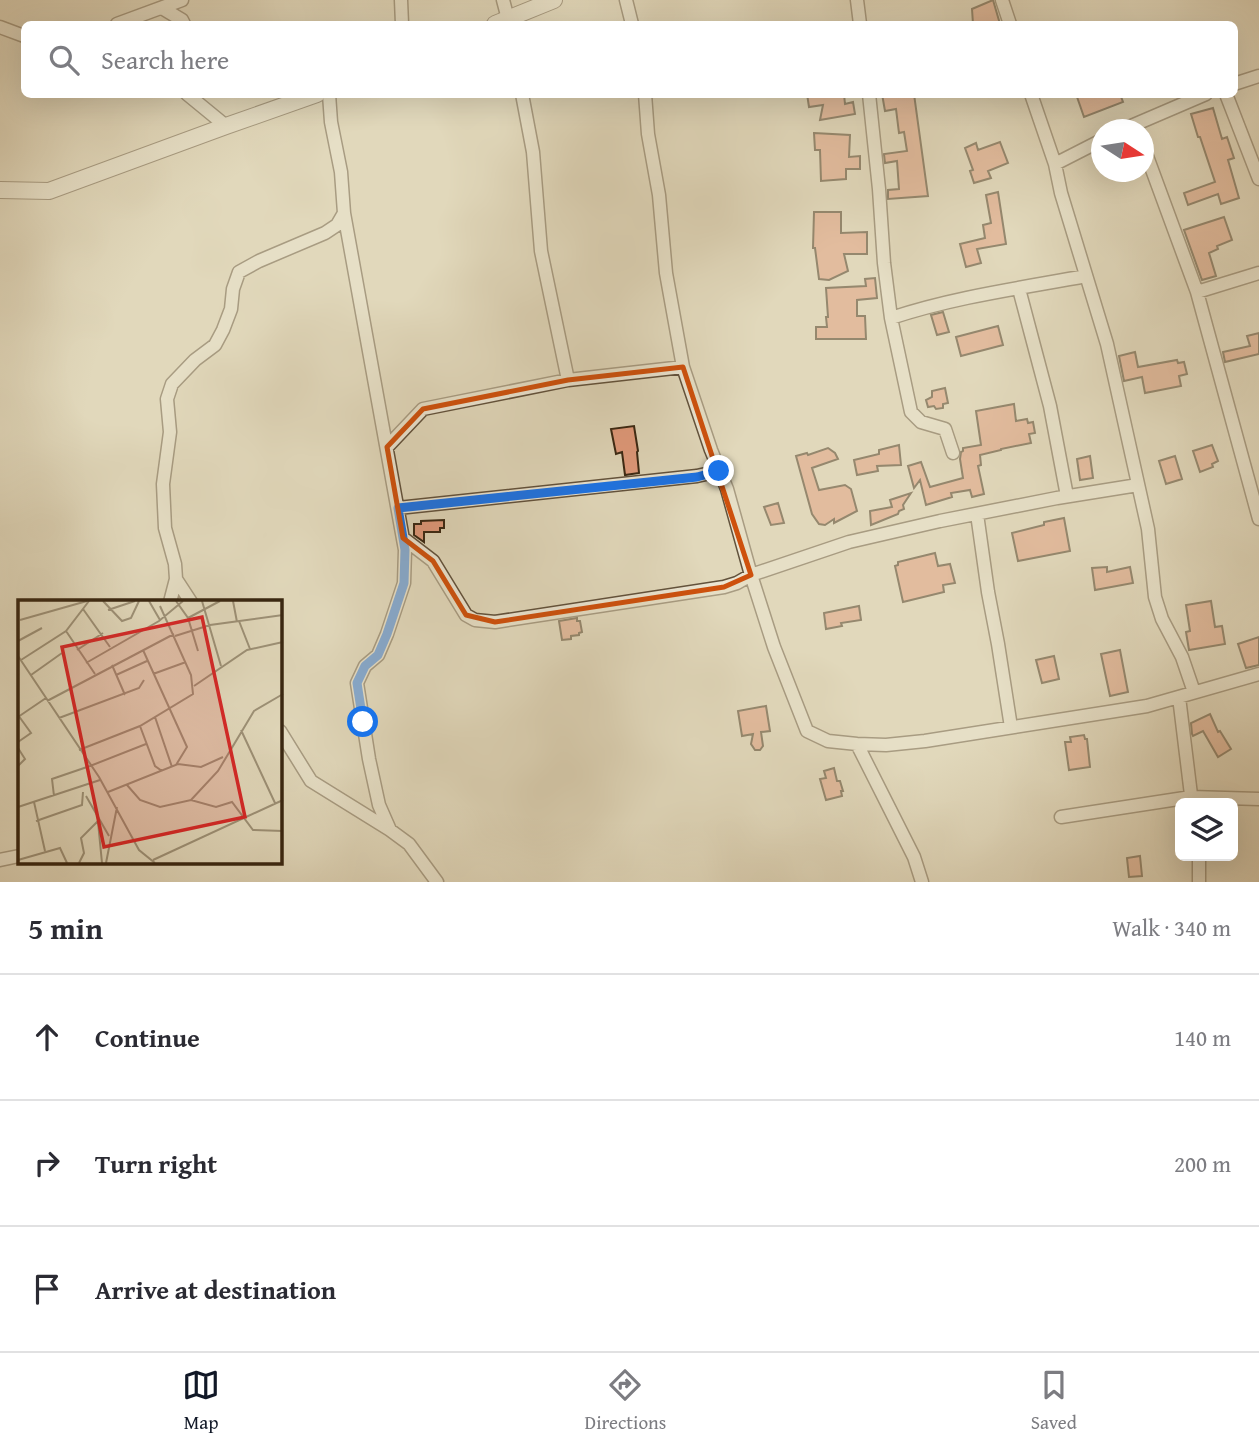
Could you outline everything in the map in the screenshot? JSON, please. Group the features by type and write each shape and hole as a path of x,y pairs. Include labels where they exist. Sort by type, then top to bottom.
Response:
{"street":[{"path":"401,0 402,21"},
{"path":"503,0 504,21"},
{"path":"506,21 554,0"},
{"path":"626,0 631,21"},
{"path":"857,0 860,21"},
{"path":"1002,0 1009,21"},
{"path":"124,21 169,3 182,21"},
{"path":"0,27 21,35"},
{"path":"1238,83 1259,76"},
{"path":"194,98 226,126"},
{"path":"0,190 49,191 306,98"},
{"path":"329,98 341,172 344,213 405,550 404,583 387,634 378,655 365,666 357,683 379,806 390,830"},
{"path":"523,98 533,152 541,251 568,380"},
{"path":"645,98 648,134 659,195 666,273 683,367 727,489 774,647 807,731 828,741 899,744 1147,706 1259,674"},
{"path":"869,98 891,317 911,412 921,422 945,429 953,453"},
{"path":"1032,98 1055,164 1061,193 1107,344 1148,529 1155,597 1161,619 1182,657 1194,692"},
{"path":"1149,119 1197,98"},
{"path":"1228,98 1259,179"},
{"path":"1055,164 1091,145"},
{"path":"1154,178 1196,292 1259,519"},
{"path":"171,600 176,579 175,564 165,528 163,484 170,432 167,399 172,384 195,360 215,345 230,309 239,272 325,233 337,225 344,213"},
{"path":"1196,292 1259,273"},
{"path":"891,317 1086,276"},
{"path":"1019,289 1050,406 1068,496"},
{"path":"387,447 423,410 568,380 683,367"},
{"path":"398,508 697,477 719,471"},
{"path":"403,538 433,561 466,615 475,620 495,622 724,587 751,575 849,542 1068,496 1139,485"},
{"path":"977,514 1011,727"},
{"path":"176,579 190,600"},
{"path":"1179,697 1191,798"},
{"path":"282,734 311,780 409,844 437,882"},
{"path":"857,744 914,858 922,882"},
{"path":"1238,799 1259,799"},
{"path":"1061,817 1175,802"},
{"path":"0,860 18,856"},
{"path":"1199,861 1199,882"}],"highlighted area":[{"path":"683,367 751,575 724,587 495,622 466,615 433,561 403,538 387,447 423,409 568,380"}],"building":[{"path":"993,0 999,21 973,21 972,9"},
{"path":"808,98 844,98 845,104 853,102 855,114 820,120 823,105 809,107"},
{"path":"883,98 915,98 928,196 888,199 888,190 899,189 897,161 885,163 884,154 907,151 904,132 899,133 896,109 885,111"},
{"path":"1077,98 1122,98 1123,102 1084,117"},
{"path":"1213,108 1222,139 1227,137 1234,158 1228,160 1239,198 1221,204 1218,194 1188,205 1184,193 1215,182 1191,114"},
{"path":"814,133 850,135 849,157 860,156 860,169 846,169 846,179 821,181 820,150 815,150"},
{"path":"1000,142 1008,163 988,171 991,178 974,183 970,171 973,170 965,148 976,143 978,150"},
{"path":"998,192 1006,244 977,249 981,263 966,267 960,244 985,238 983,225 991,223 986,195"},
{"path":"814,212 841,212 841,233 867,232 867,254 844,254 848,271 829,280 819,279 813,248"},
{"path":"1224,217 1232,240 1217,246 1218,249 1209,253 1216,276 1202,280 1184,230"},
{"path":"875,278 877,298 857,300 857,316 865,316 866,339 816,339 816,327 827,327 826,288 866,286 865,279"},
{"path":"943,312 949,332 937,335 931,315"},
{"path":"998,326 1003,345 961,356 956,337"},
{"path":"1259,333 1259,354 1225,362 1223,352 1250,346 1247,336"},
{"path":"1135,352 1138,367 1177,360 1178,363 1184,362 1187,374 1179,376 1181,386 1145,393 1142,377 1124,381 1119,356"},
{"path":"945,388 948,403 943,404 943,408 928,407 926,400 932,397 932,391"},
{"path":"1014,404 1016,421 1027,419 1028,423 1033,422 1035,433 1029,434 1031,443 980,455 981,465 978,466 984,494 972,497 970,490 951,493 952,497 926,505 920,480 914,488 908,466 921,462 930,487 963,478 960,459 963,448 981,445 976,411"},
{"path":"634,426 639,473 625,475 622,452 616,454 611,429"},
{"path":"899,445 901,465 877,466 878,471 857,475 854,460 879,454 879,450"},
{"path":"1212,445 1218,461 1212,464 1213,467 1200,472 1193,451"},
{"path":"828,448 838,459 812,468 819,490 845,485 851,489 857,511 825,525 819,524 812,514 796,456"},
{"path":"1090,456 1093,478 1080,480 1077,459"},
{"path":"1175,456 1182,479 1166,484 1159,461"},
{"path":"911,493 903,505 904,509 898,514 871,525 870,511 892,507 890,500"},
{"path":"778,503 784,523 771,525 764,507"},
{"path":"1064,518 1070,551 1018,561 1012,533"},
{"path":"444,520 444,528 440,528 440,532 424,532 424,542 414,535 414,524"},
{"path":"935,553 938,566 950,564 955,583 943,585 944,592 903,602 895,566 898,562"},
{"path":"1107,567 1107,572 1130,567 1133,583 1095,590 1092,568"},
{"path":"1211,601 1215,627 1222,626 1225,644 1189,650 1186,632 1190,631 1186,605"},
{"path":"859,606 861,620 826,629 824,613"},
{"path":"577,618 582,632 571,636 571,639 562,640 559,621"},
{"path":"1259,637 1259,665 1246,668 1238,644"},
{"path":"1120,650 1128,692 1110,696 1101,654"},
{"path":"1054,656 1059,679 1042,683 1036,660"},
{"path":"766,706 770,731 761,732 763,746 760,750 755,750 751,744 753,734 742,736 738,711"},
{"path":"1210,714 1218,732 1220,731 1231,749 1218,757 1203,731 1193,736 1192,734 1191,723"},
{"path":"1084,735 1087,739 1090,767 1069,770 1065,742 1071,742 1070,737"},
{"path":"834,768 843,791 842,796 826,800 820,779 826,778 824,771"},
{"path":"1140,856 1142,876 1129,877 1127,858"}],"route":[{"path":"363,722 357,683 365,666 378,655 404,583 405,550 398,508 697,477 719,471"}]}
